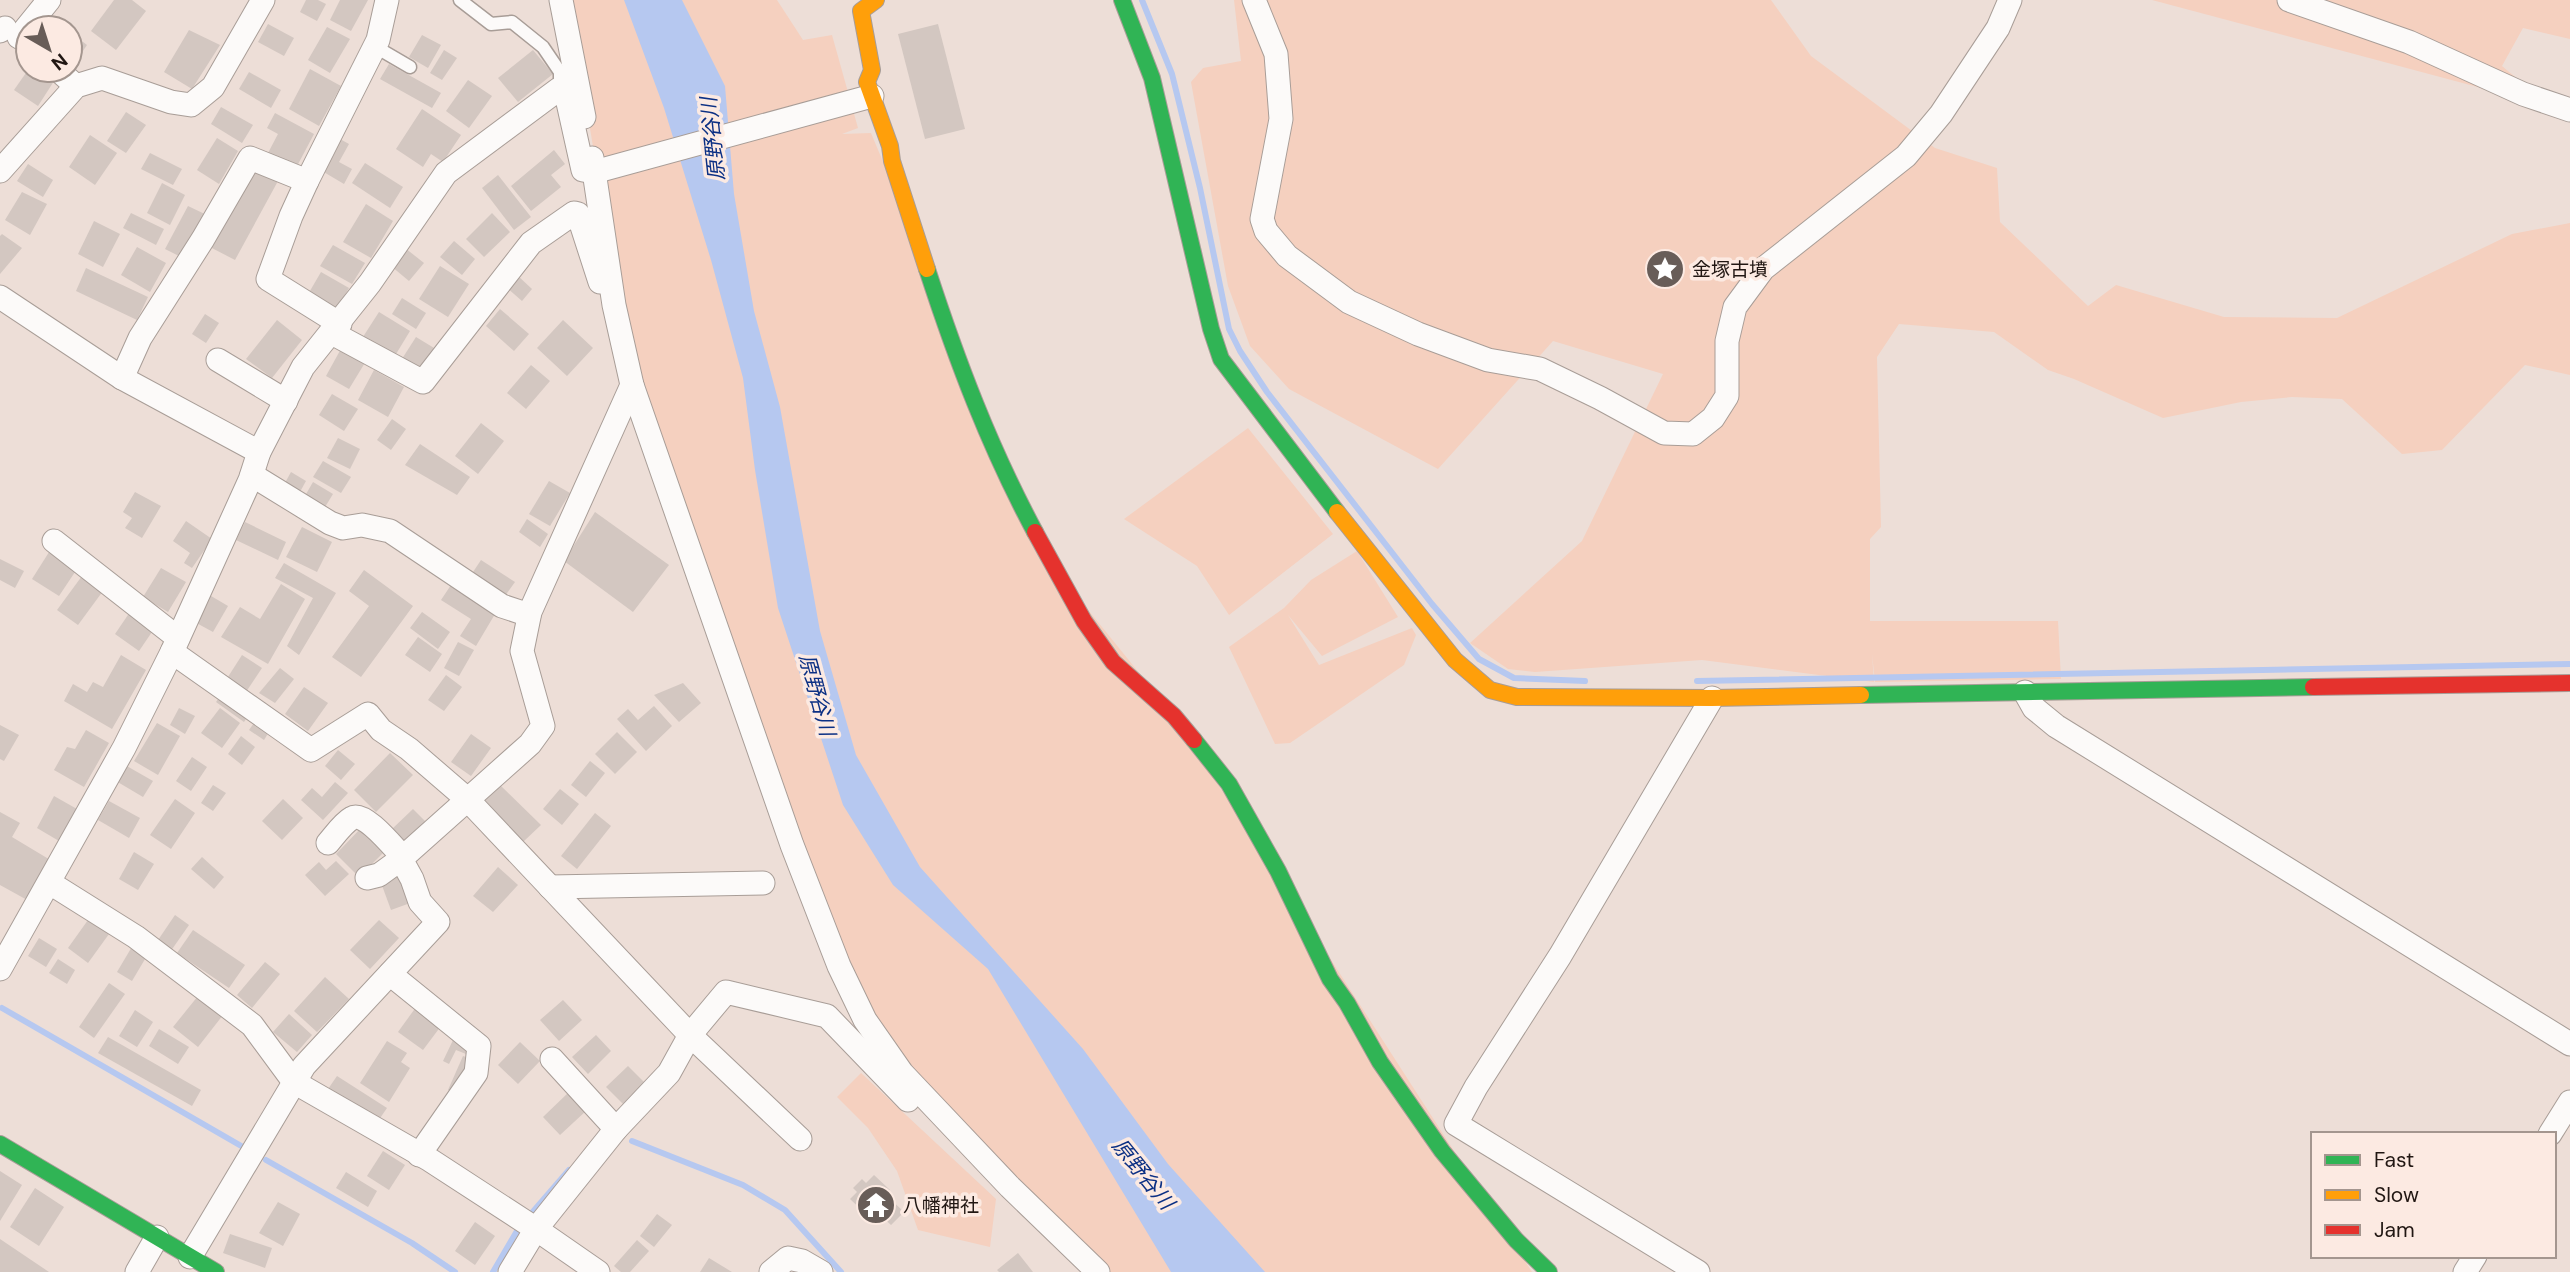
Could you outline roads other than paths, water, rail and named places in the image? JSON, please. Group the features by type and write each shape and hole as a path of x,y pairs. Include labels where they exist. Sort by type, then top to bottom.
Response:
{"street":[{"path":"10,33 49,0"},
{"path":"0,171 76,86 102,78 171,102 191,105 213,87 263,0"},
{"path":"387,0 374,46 291,216 268,279 336,328 423,382 531,243 574,213 578,214 606,302 615,308"},
{"path":"561,0 604,170 615,308 632,385 792,845 839,966 865,1020 902,1073 1010,1187 1098,1272"},
{"path":"876,0 861,11 872,70 867,82 890,146 892,162 955,355 1001,468 1033,534 1084,621 1113,662 1174,716 1230,784 1278,871 1331,979 1380,1062 1442,1151 1516,1240 1549,1272"},
{"path":"1122,0 1153,78 1211,329 1221,359 1343,521 1455,660 1490,690 1517,697 1712,698 2570,683"},
{"path":"1254,0 1276,54 1281,119 1262,219 1266,231 1287,256 1349,302 1418,334 1488,360 1540,369 1664,433 1693,434 1713,418 1727,396 1727,341 1735,307 1762,269 1906,156 1941,114 1998,28 2010,0"},
{"path":"2289,0 2409,41 2523,94 2570,110"},
{"path":"0,969 50,883 94,797 124,748 175,645 252,475 259,452 303,367 336,328 446,173 559,89 566,98 583,170 604,170 872,96"},
{"path":"122,378 139,338 203,239 250,158 307,181"},
{"path":"0,297 122,378 259,452"},
{"path":"218,360 286,401"},
{"path":"367,878 379,875 402,858 530,744 542,726 522,651 529,615 632,385"},
{"path":"252,475 337,526 343,528 362,525 390,531 502,606 529,615"},
{"path":"54,541 175,645 311,750 368,714 381,730 409,749 467,799 690,1035 800,1139"},
{"path":"2025,692 2034,708 2056,726 2570,1044"},
{"path":"1698,1272 1456,1124 1476,1087 1560,956 1712,698"},
{"path":"190,1257 304,1066 438,922 420,902 402,858 369,822 359,816 352,817 328,843"},
{"path":"50,883 135,937 252,1025 294,1082 536,1228 598,1272"},
{"path":"550,887 763,883"},
{"path":"390,974 479,1046 476,1073 419,1155"},
{"path":"510,1272 536,1228 616,1129 669,1073 690,1035 726,992 827,1016 906,1099 937,1110"},
{"path":"552,1059 616,1129"},
{"path":"2551,1132 2570,1102"},
{"path":"0,1144 216,1272"},
{"path":"137,1272 158,1237"},
{"path":"771,1272 788,1258 802,1261 821,1272"}],"lane":[{"path":"460,0 491,23 512,22 543,47 560,72 560,91"},
{"path":"374,46 411,67"}],"water":[{"name":"原野谷川","path":"624,0 682,0 725,86 734,194 754,311 780,407 820,631 856,755 920,867 1083,1049 1168,1164 1265,1272 1171,1272 988,969 893,885 843,805 778,608 743,378 711,260 664,108"}],"waterway":[{"path":"1142,0 1172,74 1200,188 1229,329 1240,351 1267,392 1432,604 1479,659 1514,678 1585,681"},
{"path":"1697,681 2570,664"},
{"path":"2,1008 243,1147"},
{"path":"632,1141 743,1185 785,1210 841,1272"},
{"path":"266,1160 412,1243 455,1272"},
{"path":"531,1214 569,1170"},
{"path":"493,1272 517,1231"}],"place":[{"name":"金塚古墳","path":"1665,269"},
{"name":"八幡神社","path":"876,1205"}]}
